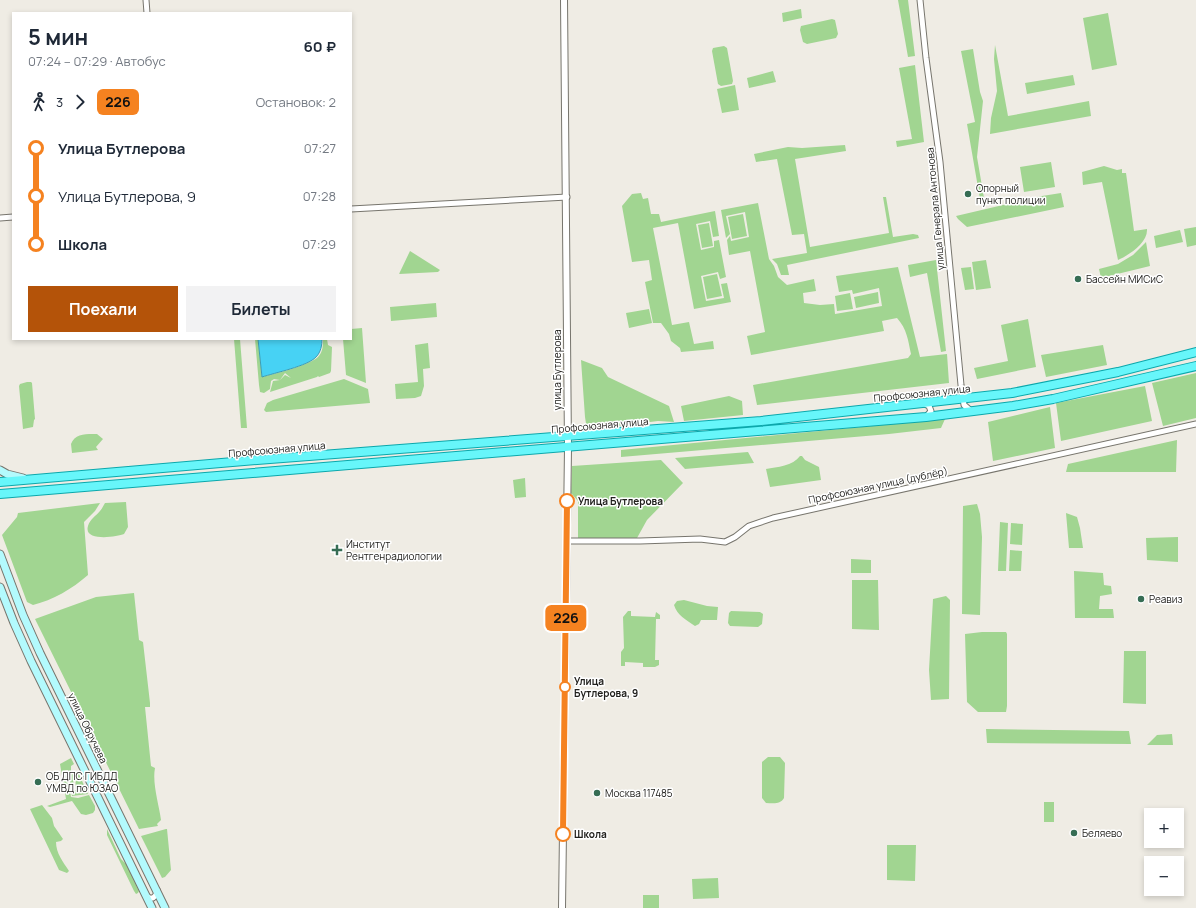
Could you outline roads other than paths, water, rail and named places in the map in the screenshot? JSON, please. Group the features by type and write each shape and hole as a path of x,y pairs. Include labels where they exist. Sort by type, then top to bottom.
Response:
{"main road":[{"name":"Профсоюзная улица","path":"0,482 761,422 1012,393 1118,372 1196,352"},
{"name":"Профсоюзная улица","path":"0,494 568,448 974,412 1053,399 1196,366"},
{"path":"0,470 16,477 30,479"},
{"path":"0,500 10,493"},
{"name":"улица Обручева","path":"0,554 40,653 166,908"},
{"path":"0,587 31,661 152,908"}],"street":[{"path":"146,0 147,12"},
{"name":"улица Бутлерова","path":"562,908 568,448 567,197 564,0"},
{"name":"улица Генерала Антонова","path":"920,0 940,162 963,399"},
{"path":"352,209 567,197"},
{"path":"0,218 12,217"},
{"path":"963,399 964,405 974,412"},
{"path":"924,403 931,408 930,413 926,417"},
{"name":"Профсоюзная улица (дублёр)","path":"566,541 700,539 725,542 735,537 749,526 773,518 1196,424"},
{"path":"146,895 149,898 153,898 156,895 157,890"}],"water":[{"path":"258,340 322,340 319,353 312,360 299,366 262,377"}],"place":[{"name":"Опорный пункт полиции","path":"968,194"},
{"name":"Бассейн МИСиС","path":"1078,279"},
{"name":"Улица Бутлерова","path":"567,501"},
{"name":"Институт Рентгенрадиологии","path":"337,550"},
{"name":"Реавиз","path":"1141,599"},
{"name":"Улица Бутлерова, 9","path":"565,687"},
{"name":"ОБ ДПС ГИБДД УМВД по ЮЗАО","path":"38,782"},
{"name":"Москва 117485","path":"597,793"},
{"name":"Беляево","path":"1074,833"},
{"name":"Школа","path":"563,834"}]}
